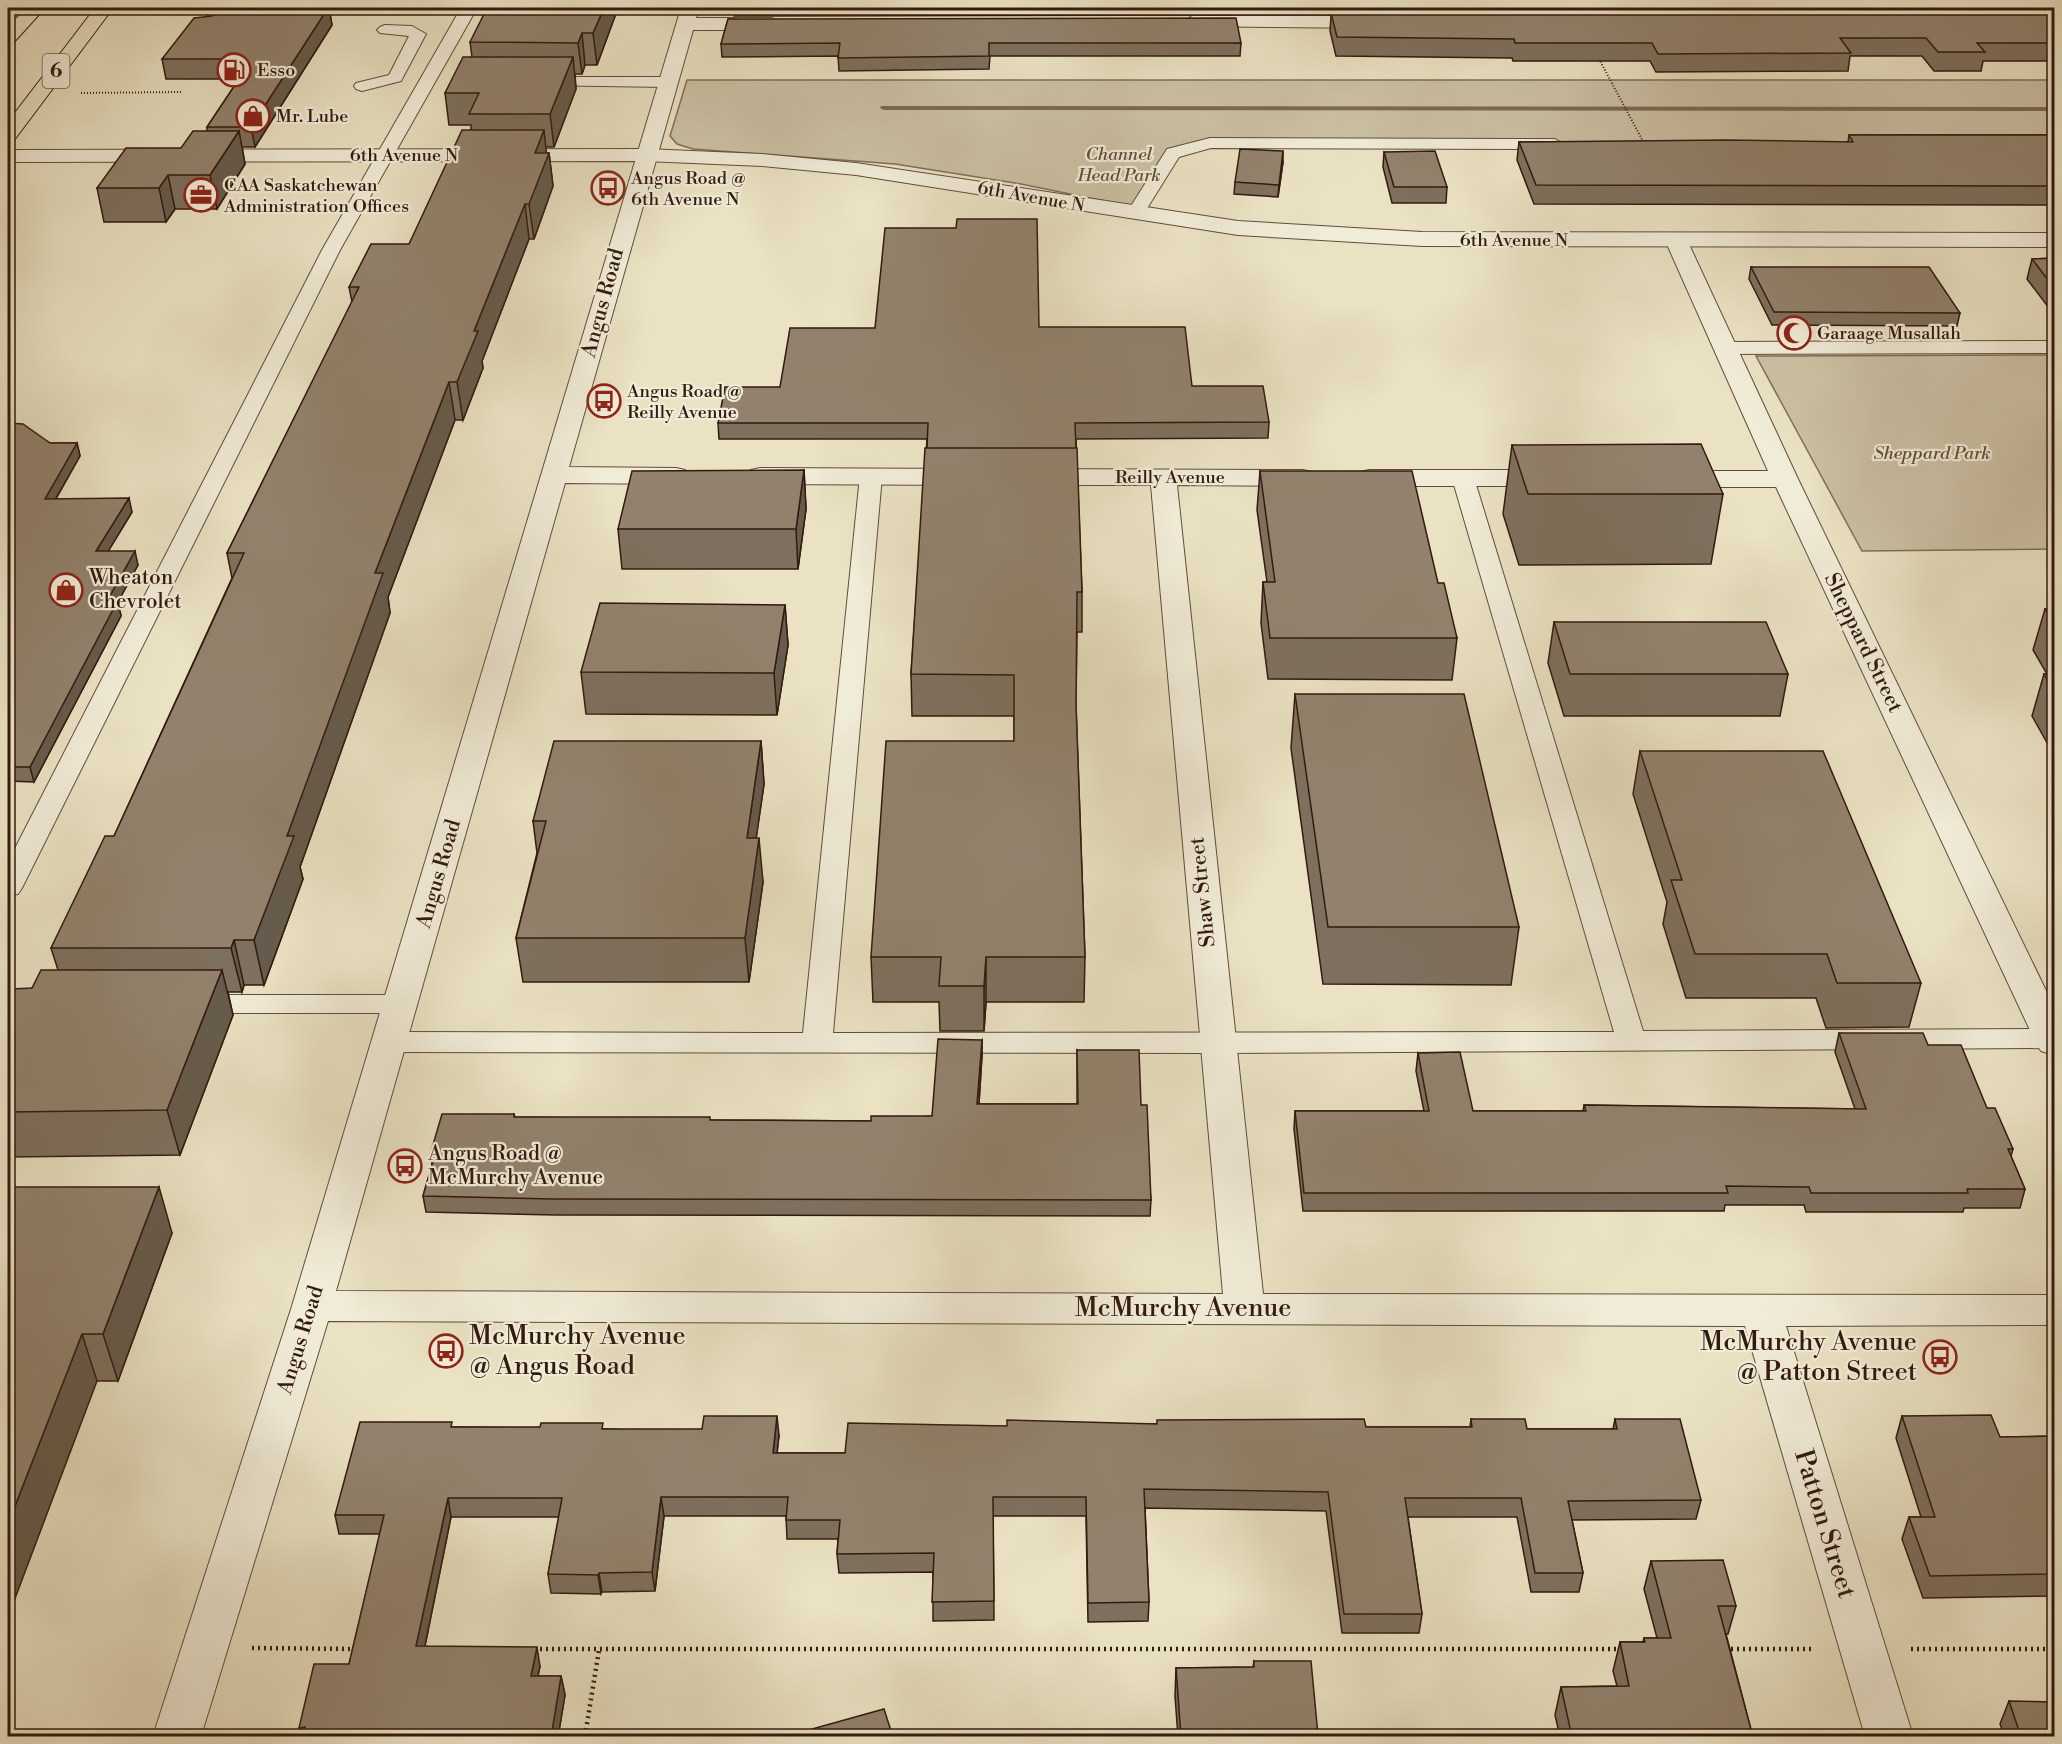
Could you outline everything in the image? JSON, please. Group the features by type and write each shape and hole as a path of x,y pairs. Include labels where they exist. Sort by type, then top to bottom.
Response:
{"main road":[{"path":"8,37 36,8"},
{"name":"6","path":"8,135 104,8"}],"street":[{"path":"1172,22 1277,15 1398,21"},
{"path":"687,16 792,24"},
{"name":"Angus Road","path":"177,1737 312,1305 556,475 645,155 687,16"},
{"name":"6th Avenue N","path":"8,156 645,155 762,160 856,169 1135,214 1238,228 1422,239 2055,240"},
{"name":"Sheppard Street","path":"1676,240 1785,479 2045,1004 2053,1041"},
{"path":"556,475 695,476"},
{"name":"Reilly Avenue","path":"730,476 1582,478"},
{"name":"Shaw Street","path":"1163,477 1244,1308"},
{"path":"1642,479 1785,479"},
{"name":"McMurchy Avenue","path":"312,1305 1761,1311 2055,1310"},
{"name":"Patton Street","path":"1761,1311 1889,1737"}],"lane":[{"path":"8,888 241,426 384,154 469,8"},
{"path":"362,86 395,78 418,34 412,31 385,30"},
{"path":"426,81 449,81"},
{"path":"518,81 667,82"},
{"path":"1135,214 1173,153 1210,143 1574,144"},
{"path":"1725,348 2055,347"},
{"path":"817,1043 871,476"},
{"path":"1463,478 1631,1041"},
{"path":"164,1004 400,1004"},
{"path":"389,1042 2053,1041"}],"path":[{"path":"1594,51 1650,154"},
{"path":"39,94 181,92"},
{"path":"204,1648 360,1649"},
{"path":"527,1649 1636,1649"},
{"path":"1719,1649 2055,1649"},
{"path":"585,1737 599,1650"}],"green space":[{"name":"Channel Head Park","path":"687,80 2054,80 2054,143 1210,143 1173,153 1139,208 1021,184 895,164 693,149 677,144 670,136"},
{"name":"Sheppard Park","path":"2054,355 2054,549 1862,551 1756,356"}],"building":[{"path":"214,8 328,8 251,127 207,127 249,64 237,64 240,59 162,59 194,18 212,16 216,12"},
{"path":"487,8 604,8 593,33 582,33 578,43 470,42"},
{"path":"2055,11 2055,43 1977,43 1985,52 1938,52 1926,38 1840,38 1851,53 1658,54 1652,43 1515,43 1514,39 1337,37 1331,13"},
{"path":"1236,18 1241,43 989,43 989,56 838,58 840,43 721,44 728,19"},
{"path":"463,57 573,57 550,114 469,114 479,93 445,93"},
{"path":"462,130 544,130 535,153 549,153 529,204 525,204 474,331 478,331 457,382 449,382 375,573 383,573 287,836 294,836 254,940 234,940 231,948 51,948 105,836 114,836 244,553 227,553 359,287 349,287 371,244 409,244"},
{"path":"193,131 239,131 210,175 168,175 159,188 97,188 126,148 181,148"},
{"path":"1849,135 2055,135 2055,186 1536,185 1519,142 1727,140 1853,142"},
{"path":"1240,149 1283,151 1279,185 1235,182"},
{"path":"1435,151 1447,187 1394,187 1384,152"},
{"path":"957,219 1037,219 1039,327 1185,327 1192,386 1263,386 1269,422 1075,423 1076,448 927,448 928,423 718,423 725,387 780,387 790,328 875,328 885,228 956,228"},
{"path":"2055,258 2055,289 2032,259"},
{"path":"1751,267 1929,267 1960,313 1774,312"},
{"name":"Wheaton Chevrolet","path":"8,423 23,424 50,443 77,443 45,499 129,498 96,551 135,551 107,601 117,602 30,767 8,767"},
{"path":"1701,444 1723,494 1528,494 1512,445"},
{"path":"925,448 1077,448 1082,592 1077,592 1076,705 1085,957 986,957 984,986 939,986 941,957 871,957 886,741 1014,741 1014,675 911,674"},
{"path":"804,470 796,529 618,529 632,471"},
{"path":"1260,471 1412,471 1438,583 1444,583 1457,638 1270,638 1263,582 1275,582"},
{"path":"600,603 785,605 774,673 581,672"},
{"path":"2045,609 2055,609 2055,626"},
{"path":"1554,622 1766,622 1788,674 1570,674"},
{"path":"2044,674 2055,674 2055,694"},
{"path":"1295,694 1464,694 1519,927 1328,927"},
{"path":"554,741 761,741 747,838 759,838 745,938 516,938 546,821 533,821"},
{"path":"1640,751 1823,751 1921,983 1837,983 1827,954 1695,954 1671,880 1682,880"},
{"path":"41,970 222,970 167,1110 8,1112 8,995 11,989 32,988"},
{"path":"1839,1033 1923,1033 1928,1045 1961,1045 1987,1108 1995,1108 2013,1149 2008,1149 2025,1189 1967,1189 1968,1193 1811,1193 1809,1187 1726,1186 1728,1193 1304,1193 1295,1111 1429,1111 1418,1053 1460,1052 1473,1111 1586,1111 1584,1105 1866,1109"},
{"path":"938,1039 982,1040 977,1104 1078,1104 1077,1050 1139,1050 1141,1105 1147,1105 1151,1200 553,1199 423,1196 435,1155 430,1155 442,1114 514,1114 514,1117 710,1117 710,1120 871,1121 871,1116 932,1116"},
{"path":"8,1187 159,1187 103,1334 82,1334 8,1524"},
{"path":"1991,1415 2000,1437 2055,1436 2055,1574 1930,1576 1909,1517 1935,1517 1902,1416"},
{"path":"704,1416 777,1416 773,1453 845,1453 848,1423 1007,1426 1007,1420 1157,1424 1157,1420 1364,1419 1366,1427 1472,1427 1471,1419 1525,1419 1527,1429 1617,1429 1615,1419 1680,1419 1701,1500 1568,1501 1583,1573 1535,1573 1521,1498 1405,1498 1422,1614 1344,1614 1328,1492 1144,1489 1149,1602 1088,1603 1086,1497 993,1497 994,1601 932,1602 934,1553 837,1554 840,1520 786,1520 788,1497 661,1497 652,1572 599,1573 598,1575 548,1574 562,1498 448,1498 416,1646 537,1647 531,1676 561,1676 551,1737 302,1737 305,1727 299,1728 314,1664 349,1664 384,1515 335,1515 360,1422 452,1422 451,1427 540,1427 541,1423 603,1423 602,1429 702,1429"},
{"path":"1723,1560 1736,1606 1718,1606 1753,1737 1572,1737 1561,1687 1629,1686 1620,1642 1645,1642 1644,1638 1671,1638 1651,1561"},
{"path":"1254,1661 1311,1661 1318,1735 1181,1737 1176,1668 1254,1667"},
{"path":"2009,1701 2055,1702 2055,1737 2021,1737"},
{"path":"884,1709 893,1737 814,1737 812,1729"}],"waterway":[{"path":"884,108 2054,109"}],"place":[{"name":"Esso","path":"234,70"},
{"name":"Mr. Lube","path":"253,116"},
{"name":"Angus Road @ 6th Avenue N","path":"608,188"},
{"name":"CAA Saskatchewan Administration Offices","path":"201,195"},
{"name":"Garaage Musallah","path":"1794,333"},
{"name":"Angus Road @ Reilly Avenue","path":"604,401"},
{"name":"Wheaton Chevrolet","path":"66,590"},
{"name":"Angus Road @ McMurchy Avenue","path":"405,1166"},
{"name":"McMurchy Avenue @ Angus Road","path":"446,1351"},
{"name":"McMurchy Avenue @ Patton Street","path":"1940,1357"}]}
